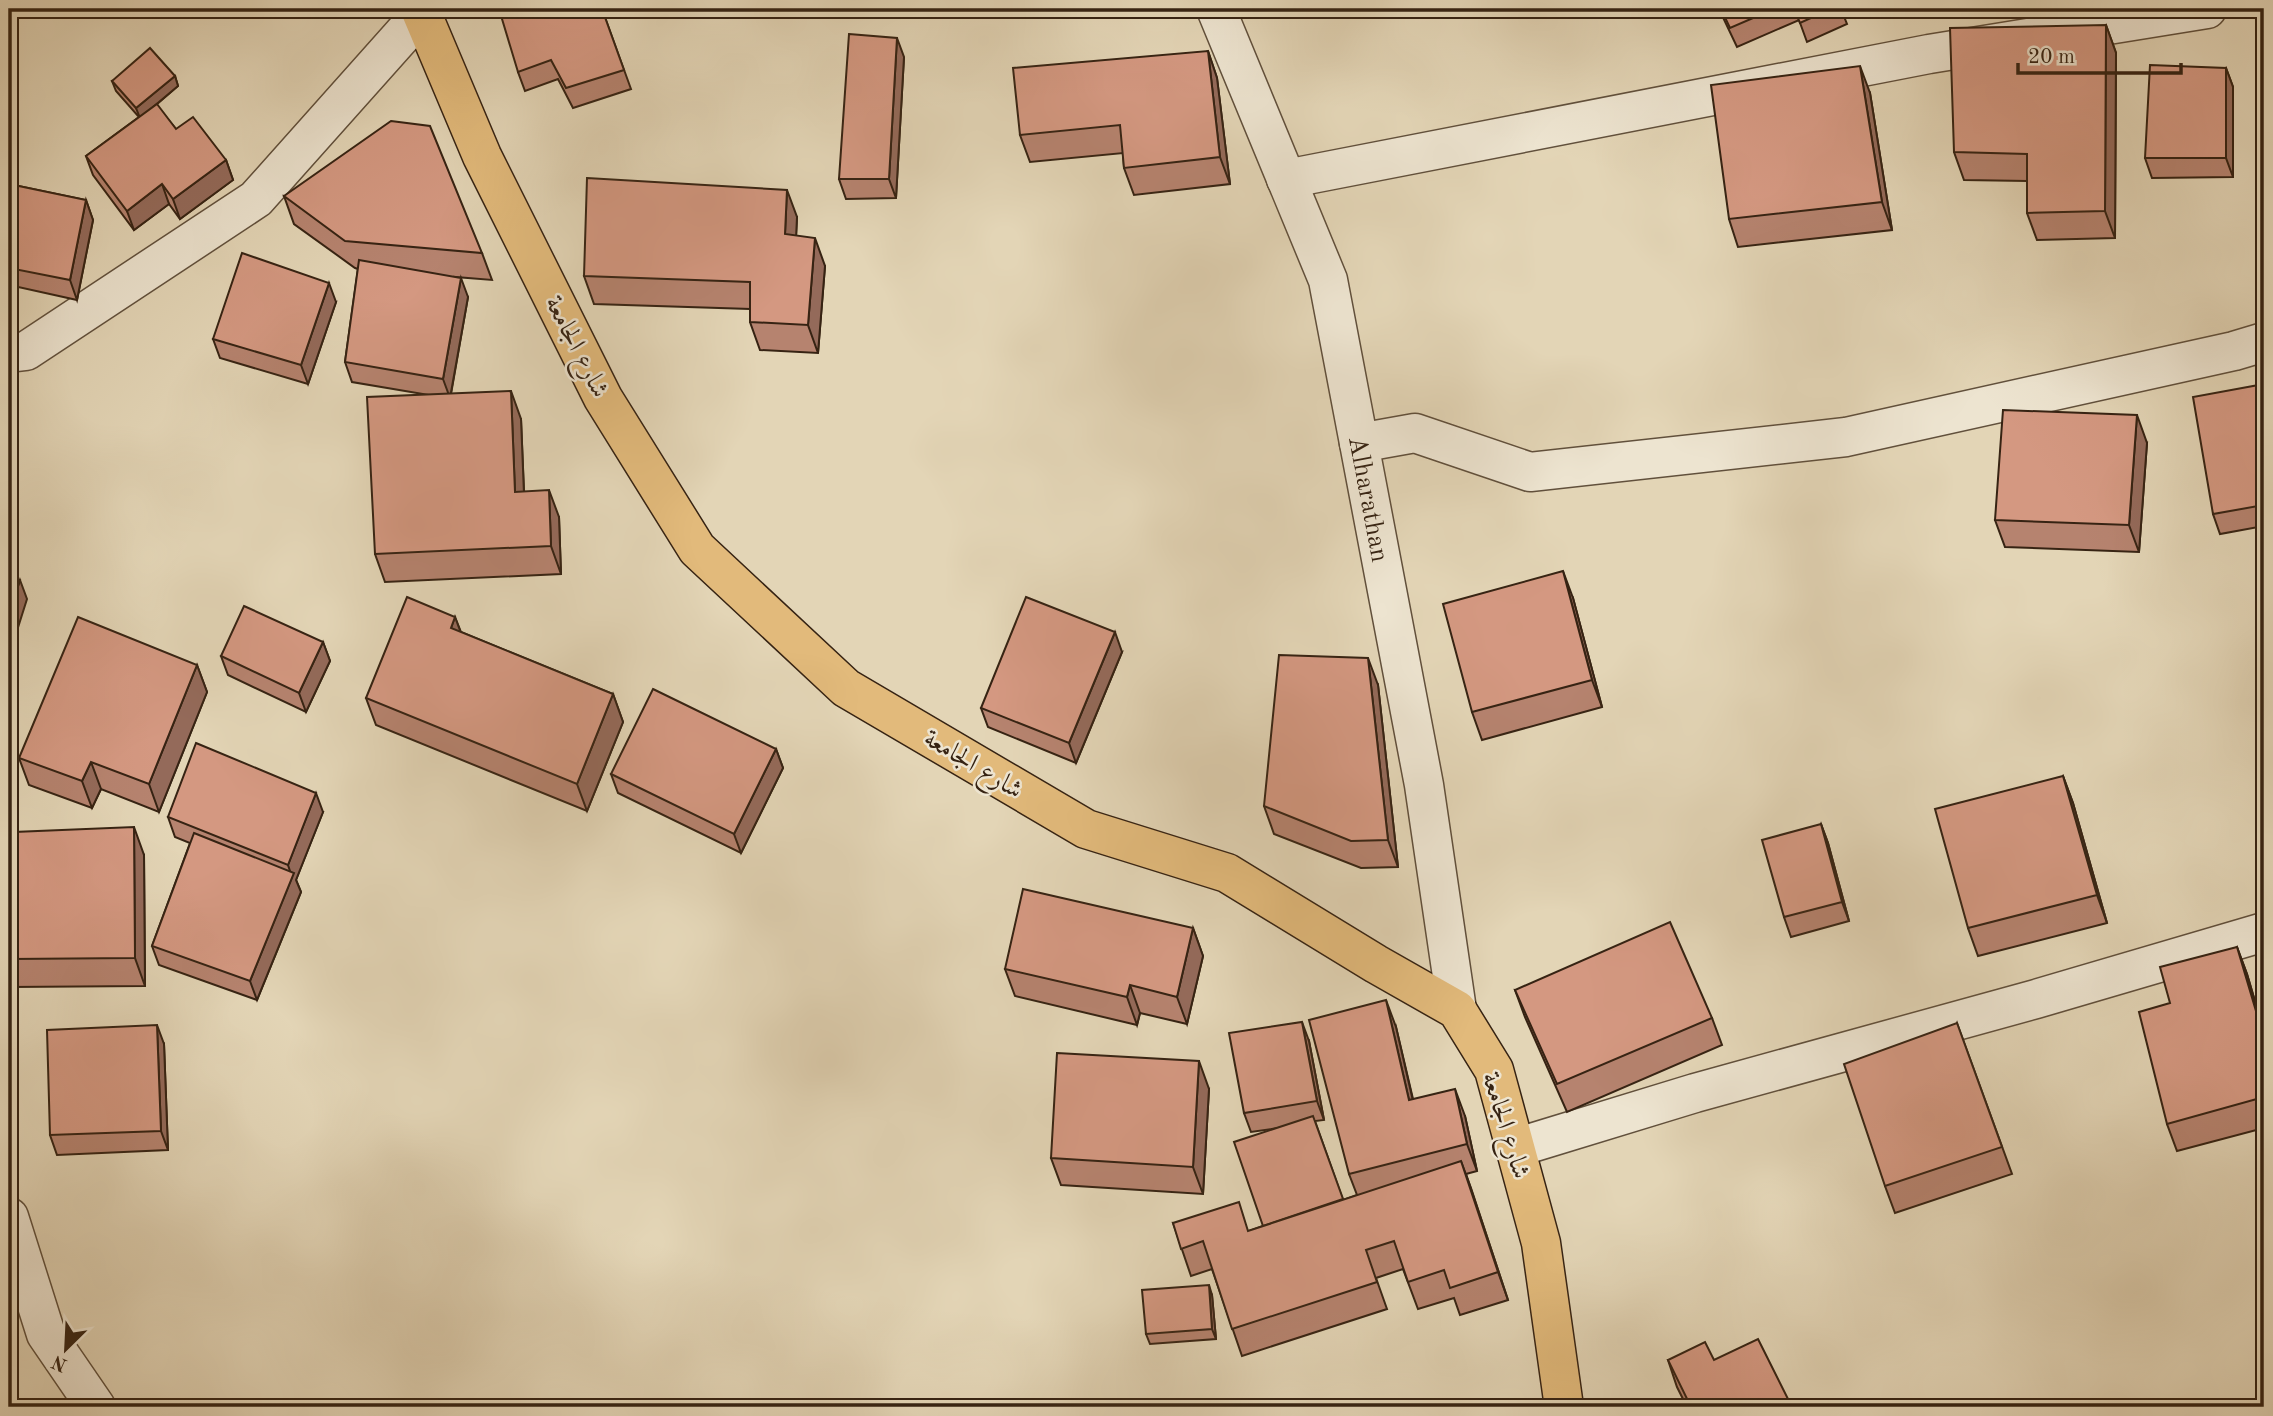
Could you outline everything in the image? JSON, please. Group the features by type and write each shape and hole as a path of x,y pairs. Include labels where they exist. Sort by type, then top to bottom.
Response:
{"main road":[{"name":"شارع الجامعة","path":"421,11 482,156 603,398 697,549 846,688 1086,829 1227,873 1457,1010 1494,1070 1541,1243 1564,1407"}],"street":[{"name":"Alharathan","path":"1216,9 1328,281 1424,785 1457,1010"},
{"path":"1286,179 1915,56 2207,9"},
{"path":"9,353 26,351 256,199 421,11"},
{"path":"1359,443 1416,433 1530,472 1832,439 2234,351 2264,342"},
{"path":"1515,1148 1695,1093 2036,999 2264,932"},
{"path":"9,1217 20,1293 96,1407"}],"building":[{"path":"499,9 602,9 624,70 566,88 551,60 518,72"},
{"path":"1721,9 1774,9 1730,28"},
{"path":"1794,9 1831,9 1800,23"},
{"path":"2106,25 2105,211 2027,213 2027,154 1954,152 1950,28"},
{"path":"849,34 897,38 889,179 839,179"},
{"path":"150,48 175,76 136,108 112,81"},
{"path":"1208,51 1220,157 1124,168 1120,125 1020,135 1013,68"},
{"path":"2150,65 2226,68 2226,158 2145,158"},
{"path":"1860,66 1882,202 1729,219 1711,85"},
{"path":"157,104 176,129 193,117 226,160 173,199 162,184 127,211 86,156"},
{"path":"391,121 430,126 482,253 345,241 284,196"},
{"path":"587,178 787,190 785,234 815,238 808,325 750,322 750,282 584,276"},
{"path":"9,184 86,200 70,280 9,268"},
{"path":"242,253 329,283 301,365 213,339"},
{"path":"359,260 461,278 443,379 345,362"},
{"path":"2264,384 2264,505 2213,514 2193,397"},
{"path":"511,391 515,492 549,490 551,546 375,554 367,397"},
{"path":"2003,410 2137,415 2129,525 1995,520"},
{"path":"1563,571 1592,680 1472,712 1443,604"},
{"path":"9,576 20,580 9,614"},
{"path":"407,597 455,617 451,628 613,694 577,784 366,698"},
{"path":"1026,597 1115,632 1069,743 981,708"},
{"path":"244,606 323,642 299,693 221,656"},
{"path":"78,617 197,665 149,784 91,762 82,781 19,758"},
{"path":"1279,655 1368,658 1388,840 1351,841 1264,806"},
{"path":"653,689 776,749 734,834 611,774"},
{"path":"196,743 316,793 288,865 168,817"},
{"path":"2063,776 2097,895 1968,928 1935,809"},
{"path":"1821,824 1842,902 1784,917 1762,840"},
{"path":"134,827 135,958 9,959 9,906 17,906 14,832"},
{"path":"194,833 294,873 250,981 152,946"},
{"path":"1023,889 1193,928 1177,997 1130,985 1127,997 1005,969"},
{"path":"1670,922 1712,1018 1557,1084 1515,990"},
{"path":"2237,947 2264,1038 2264,1097 2167,1124 2139,1012 2170,1003 2160,967"},
{"path":"1386,1000 1409,1100 1455,1089 1467,1144 1349,1174 1309,1020"},
{"path":"1302,1022 1317,1101 1244,1113 1229,1033"},
{"path":"1957,1023 2002,1147 1885,1186 1844,1064"},
{"path":"157,1025 161,1131 50,1135 47,1030"},
{"path":"1057,1053 1199,1061 1193,1167 1051,1158"},
{"path":"1313,1116 1343,1199 1263,1226 1234,1142"},
{"path":"1461,1161 1498,1272 1450,1288 1444,1270 1408,1282 1394,1241 1366,1250 1377,1282 1232,1329 1203,1241 1181,1249 1173,1223 1239,1202 1248,1231"},
{"path":"1209,1285 1212,1329 1146,1334 1142,1290"},
{"path":"1758,1339 1792,1407 1691,1407 1668,1360 1705,1342 1714,1360"}]}
